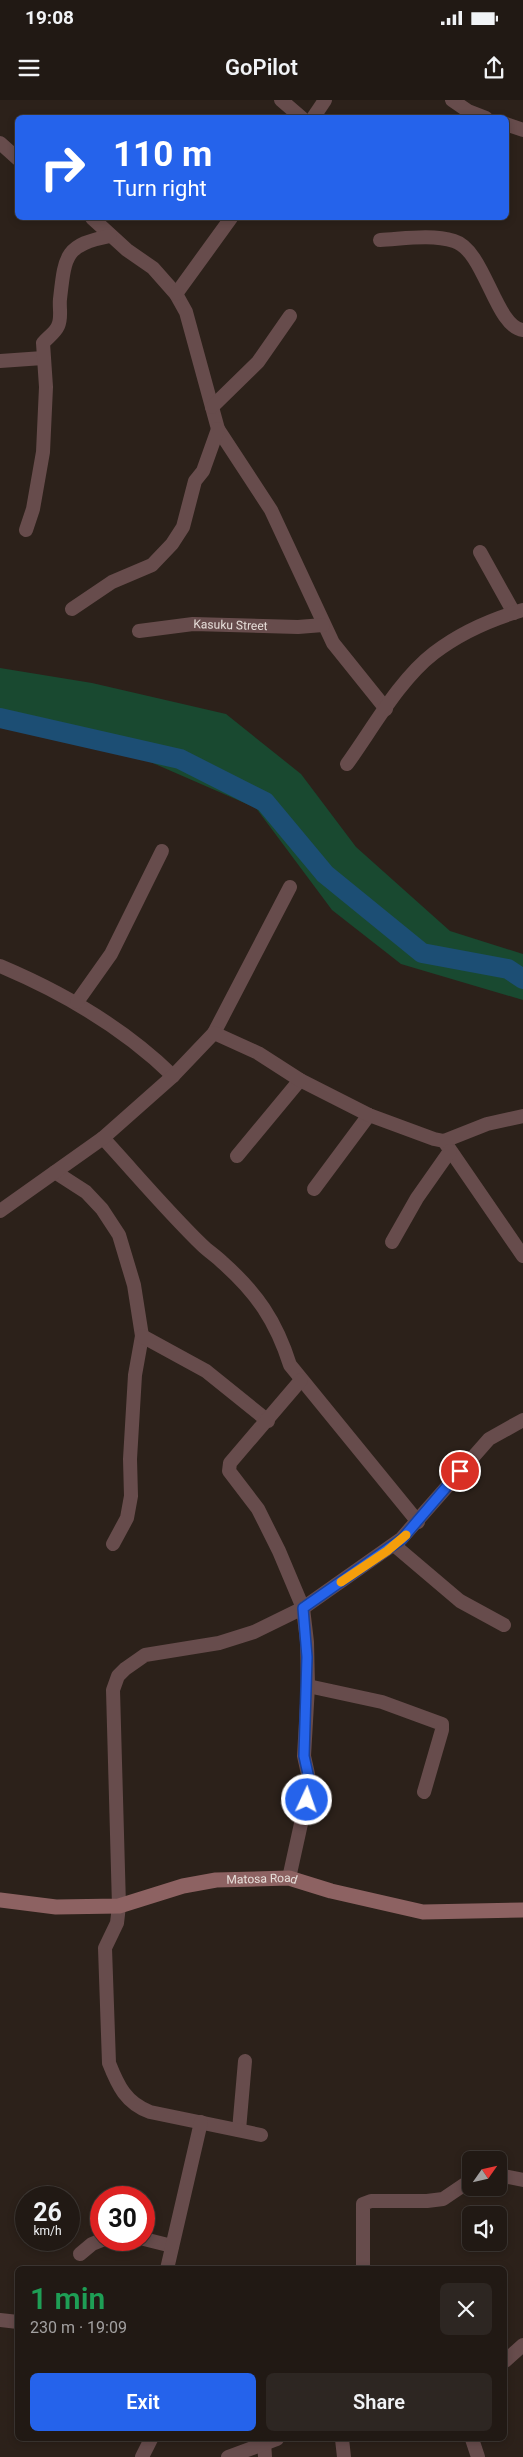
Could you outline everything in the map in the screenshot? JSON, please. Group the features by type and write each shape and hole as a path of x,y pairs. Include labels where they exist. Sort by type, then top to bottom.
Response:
{"street":[{"path":"281,100 298,115"},
{"path":"315,115 324,100"},
{"path":"452,100 468,112 477,115"},
{"path":"509,125 523,130"},
{"path":"0,143 15,156"},
{"path":"94,220 127,250 153,268 176,294 186,312 218,429 270,510 297,562 323,625 333,642 386,709"},
{"path":"176,294 230,220"},
{"path":"26,530 33,509 42,452 46,387 43,343 59,325 59,301 66,263 72,249 87,241 110,236"},
{"path":"380,240 438,238 456,241 477,264 503,315 519,329 523,330"},
{"path":"212,407 258,362 290,316"},
{"path":"0,361 43,358"},
{"path":"72,609 112,582 152,565 172,544 183,527 195,482 203,471 218,429"},
{"path":"347,764 407,680 433,654 482,625 518,611 480,552"},
{"name":"Kasuku Street","path":"139,631 193,624 298,627 323,625"},
{"path":"77,1002 111,954 162,851"},
{"path":"0,1211 103,1138 173,1076 214,1033 290,887"},
{"path":"0,966 77,1002 121,1030 173,1076"},
{"path":"214,1033 258,1053 300,1080 369,1115 447,1146 523,1256"},
{"path":"237,1156 300,1080"},
{"path":"314,1189 369,1115"},
{"path":"392,1242 447,1146 487,1124 523,1116"},
{"path":"103,1138 203,1246 224,1263 252,1292 272,1319 282,1337 290,1365 418,1522"},
{"path":"55,1172 86,1192 102,1209 119,1235 134,1285 142,1336 135,1376 130,1459 131,1496 126,1518 113,1544"},
{"path":"142,1336 206,1370 268,1421"},
{"path":"289,1878 310,1783 304,1756 308,1686 307,1642 303,1608 279,1551 258,1509 229,1471 230,1463 302,1380"},
{"path":"260,2135 150,2112 136,2107 127,2099 109,2063 105,1948 117,1923 119,1906 113,1690 118,1676 133,1662 145,1655 228,1640 254,1632 303,1608 394,1545 418,1522 489,1439 523,1420"},
{"path":"394,1545 460,1601 504,1625"},
{"path":"308,1686 382,1702 442,1724 442,1730 424,1792"},
{"name":"Matosa Road","path":"0,1900 56,1907 119,1906 183,1886 216,1880 289,1878 332,1891 423,1912 523,1910"},
{"path":"239,2130 245,2061"},
{"path":"168,2266 201,2122"},
{"path":"508,2177 523,2180"},
{"path":"363,2266 363,2204 371,2201 427,2201 443,2199 462,2186"},
{"path":"155,2242 172,2246"},
{"path":"80,2254 90,2246"},
{"path":"0,2320 15,2322"},
{"path":"507,2359 523,2345"},
{"path":"142,2457 150,2441"},
{"path":"228,2457 268,2441"},
{"path":"265,2457 270,2441"},
{"path":"342,2441 344,2457"},
{"path":"473,2441 478,2457"}],"green space":[{"path":"0,668 92,683 226,714 301,774 356,847 450,931 523,954 523,1000 401,964 332,910 256,808 100,740 0,717"}],"waterway":[{"path":"0,718 180,759 265,802 325,874 422,953 508,969 523,979"}],"slow traffic":[{"path":"341,1582 387,1551 406,1535"}],"route":[{"path":"307,1800 310,1783 304,1756 308,1686 307,1642 303,1608 402,1539 460,1471"}]}
